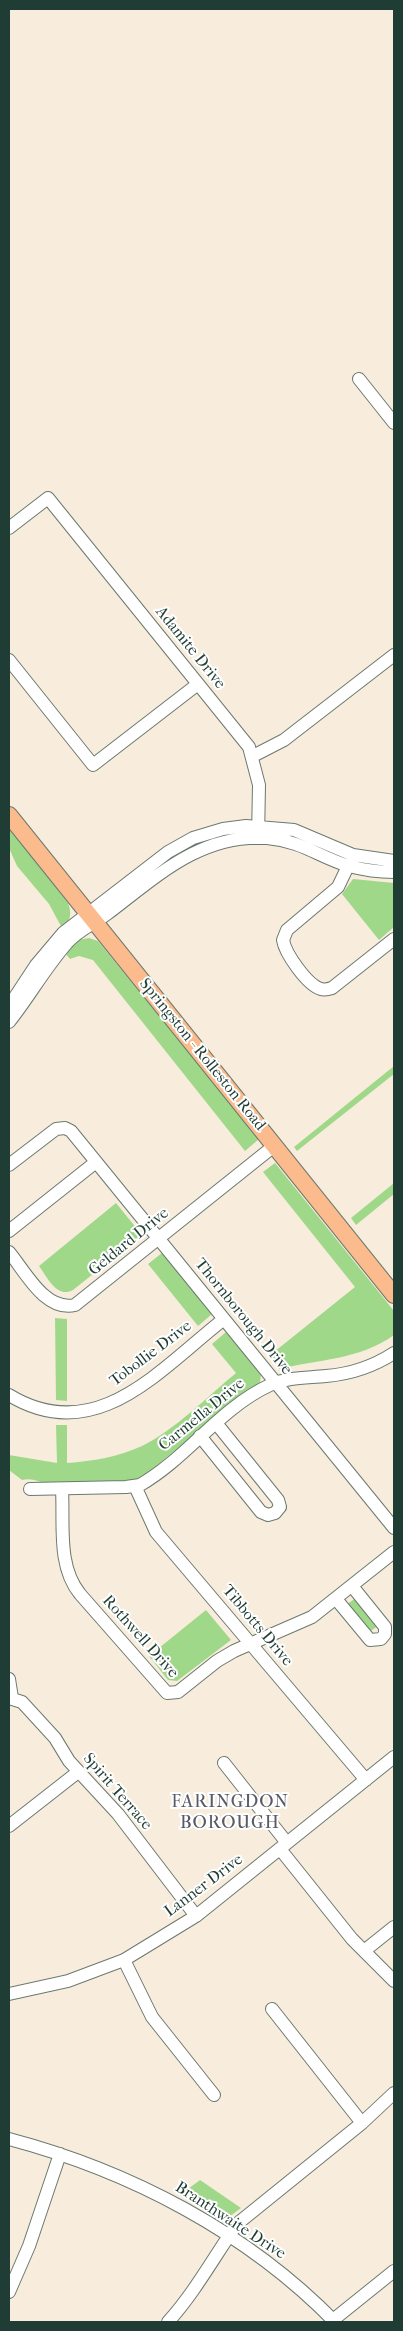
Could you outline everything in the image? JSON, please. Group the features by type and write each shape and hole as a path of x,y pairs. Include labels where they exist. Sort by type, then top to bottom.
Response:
{"main road":[{"name":"Springston - Rolleston Road","path":"9,815 394,1296"}],"street":[{"path":"359,379 394,422"},
{"name":"Adamite Drive","path":"9,528 48,498 249,747 253,756 259,785 259,832"},
{"path":"253,756 284,740 394,655"},
{"path":"9,660 93,765 198,684"},
{"path":"9,1022 46,968 91,917 168,852 192,838 223,829 259,832 294,830 353,855 394,861"},
{"path":"259,832 292,842 348,866 380,872 394,872"},
{"path":"348,866 338,887 286,930 283,940 289,957 314,986 322,989 332,988 394,939"},
{"path":"9,1006 45,953 63,933 91,917"},
{"name":"Thornborough Drive","path":"9,1165 56,1128 66,1128 71,1131 394,1528"},
{"name":"Geldard Drive","path":"9,1252 47,1298 56,1304 68,1306 81,1302 274,1146"},
{"path":"9,1231 96,1162"},
{"name":"Tobollie Drive","path":"9,1395 27,1405 51,1412 72,1413 104,1406 138,1388 224,1319"},
{"name":"Carmella Drive","path":"30,1489 62,1490 135,1486 153,1476 246,1399 276,1383 299,1378 347,1373 370,1366 394,1353"},
{"path":"200,1436 261,1512 268,1515 275,1513 280,1507 278,1500 216,1423"},
{"path":"239,1485 256,1472"},
{"name":"Tibbotts Drive","path":"135,1486 156,1532 366,1780"},
{"name":"Rothwell Drive","path":"62,1490 65,1563 69,1578 80,1594 163,1691 170,1694 178,1692 217,1662 251,1644 304,1622 394,1552"},
{"path":"336,1599 370,1640 381,1639 385,1634 385,1627 352,1586"},
{"path":"9,1679 10,1698"},
{"name":"Spirit Terrace","path":"10,1698 22,1702 29,1708 56,1738 78,1772 118,1814 196,1916"},
{"name":"Lanner Drive","path":"9,1994 68,1981 124,1960 196,1916 394,1757"},
{"path":"224,1763 283,1846 364,1951 394,1981"},
{"path":"9,1826 78,1772"},
{"path":"364,1951 394,1927"},
{"path":"124,1960 152,2017 214,2095"},
{"path":"272,2009 362,2123"},
{"path":"168,2322 202,2279 237,2224 362,2123 394,2093"},
{"name":"Branthwaite Drive","path":"9,2139 60,2154 166,2198 271,2265 334,2321"},
{"path":"9,2292 30,2246 60,2154"},
{"path":"334,2321 394,2271"}],"green space":[{"path":"9,827 68,903 70,917 62,928 49,904 17,866 9,848"},
{"path":"353,879 394,883 394,927 379,940 342,894"},
{"path":"89,938 98,941 259,1139 245,1151 93,960 79,956 70,959 65,953 78,940"},
{"path":"394,1066 394,1074 297,1151 294,1147"},
{"path":"275,1163 394,1311 394,1335 381,1343 353,1354 279,1369 269,1356 355,1287 263,1172"},
{"path":"394,1183 394,1194 356,1225 351,1218"},
{"path":"116,1203 142,1235 73,1290 62,1292 57,1289 39,1266"},
{"path":"162,1253 212,1314 198,1326 148,1264"},
{"path":"55,1318 67,1319 67,1401 56,1400"},
{"path":"226,1332 261,1373 260,1383 240,1396 144,1476 135,1480 112,1484 52,1484 30,1479 22,1480 9,1470 9,1455 57,1463 56,1425 67,1425 67,1463 115,1456 142,1446 167,1431 236,1373 212,1344"},
{"path":"357,1597 379,1625 368,1633 346,1605"},
{"path":"206,1610 231,1640 177,1681 168,1680 149,1656"},
{"path":"200,2180 241,2208 229,2217 224,2216 184,2192"}],"district":[{"name":"FARINGDON BOROUGH","path":"230,1814"}]}
